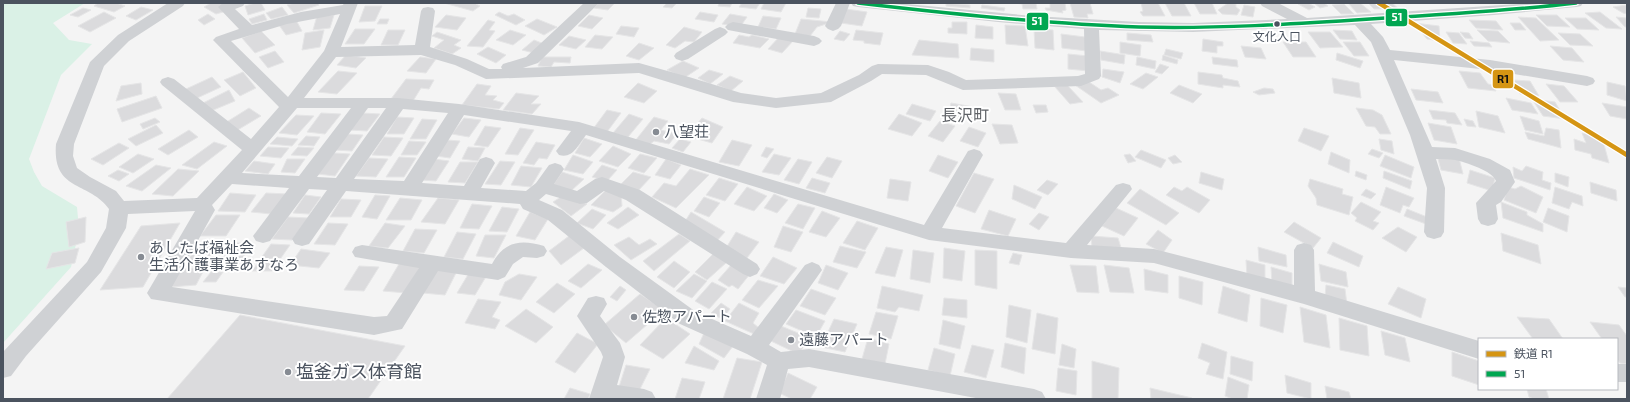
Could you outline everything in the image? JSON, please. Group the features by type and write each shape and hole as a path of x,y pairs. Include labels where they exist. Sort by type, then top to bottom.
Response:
{"street":[{"path":"3,369 18,350 94,267 116,228 118,208 110,197 72,174 65,166 63,155 65,144 96,65 104,56 135,30 178,3"},
{"path":"238,3 225,8 248,29"},
{"path":"486,74 532,60 592,3"},
{"path":"833,26 843,3"},
{"path":"858,3 1091,25 1181,27 1359,20 1516,10 1576,3"},
{"path":"1268,3 1304,23"},
{"path":"118,208 202,204 227,178 290,105 331,52 350,5"},
{"path":"350,5 248,29 221,40 290,105 364,102 398,103 459,109 582,128 929,233 1071,251 1154,256 1304,296 1478,350"},
{"path":"422,50 428,11"},
{"path":"1359,20 1378,40 1420,135 1436,188 1434,232"},
{"path":"331,52 422,50 461,62 486,74 639,68 739,98 776,103 825,98 865,78 878,69 928,70 943,75 963,85 1081,81 1093,76 1091,25"},
{"path":"682,56 727,30 814,41"},
{"path":"1384,54 1490,65 1587,81"},
{"path":"168,82 252,149"},
{"path":"263,236 364,102"},
{"path":"302,240 398,103"},
{"path":"409,188 459,109"},
{"path":"565,151 582,128"},
{"path":"1425,153 1455,154 1484,163 1503,174 1506,182 1494,197 1486,203 1488,219"},
{"path":"929,233 974,155"},
{"path":"469,193 486,163"},
{"path":"555,168 530,204 555,215 613,262 688,318 755,348 779,361 809,358 1034,399"},
{"path":"227,178 409,188 469,193 537,192 580,198 602,183 627,193 750,270"},
{"path":"1071,251 1124,189"},
{"path":"202,204 205,210 158,293 374,326 394,323 433,263"},
{"path":"362,252 498,272 505,260 519,249 537,251"},
{"path":"1304,250 1304,296"},
{"path":"755,348 812,270"},
{"path":"596,304 588,316 612,350 614,357 602,396 644,399"},
{"path":"768,399 779,361"}],"green space":[{"path":"3,3 85,3 53,23 69,40 92,44 61,75 29,159 42,186 77,207 79,230 71,267 3,343"}],"building":[{"path":"98,3 116,3 125,6 114,12 94,6"},
{"path":"211,3 232,3 223,12 216,14 204,7"},
{"path":"261,3 265,10 248,15 245,6"},
{"path":"295,3 317,3 319,5 294,13 287,5"},
{"path":"444,3 478,3 476,4 480,6 473,11"},
{"path":"599,3 615,3 608,10 594,8"},
{"path":"667,3 676,4 672,8 663,7"},
{"path":"719,3 732,3 730,7 718,6"},
{"path":"742,3 760,3 756,9 739,7"},
{"path":"764,3 786,3 781,12 761,9"},
{"path":"946,3 970,5 970,8 946,6"},
{"path":"1014,3 1036,3 1037,9 1023,9 1022,4"},
{"path":"1050,3 1065,3 1066,10 1062,11 1063,13 1046,10 1045,8 1050,8"},
{"path":"1070,3 1090,3 1093,14 1087,14 1088,18 1074,17"},
{"path":"1141,3 1158,3 1165,16 1143,16 1140,12 1143,11"},
{"path":"1165,3 1184,3 1191,16 1172,16"},
{"path":"1194,3 1212,3 1217,14 1200,14"},
{"path":"1228,3 1236,4 1236,7 1240,10 1237,15 1222,14 1218,10"},
{"path":"1308,3 1315,7 1309,10 1298,4"},
{"path":"1314,3 1324,3 1328,6 1320,8"},
{"path":"1348,3 1360,3 1371,12 1357,13"},
{"path":"1368,3 1379,3 1385,9 1374,9"},
{"path":"1385,3 1392,3 1400,10 1393,10"},
{"path":"1344,4 1354,14 1341,14 1332,5"},
{"path":"982,5 1005,8 1004,11 981,8"},
{"path":"1244,5 1255,7 1253,17 1241,15"},
{"path":"1627,5 1627,14 1613,7"},
{"path":"365,6 382,6 375,21 359,22"},
{"path":"141,7 153,10 136,20 126,16"},
{"path":"282,7 288,15 271,19 266,13"},
{"path":"83,8 91,10 78,17 70,15"},
{"path":"808,8 821,9 819,18 806,17"},
{"path":"846,9 867,12 862,26 841,23"},
{"path":"104,12 116,18 90,32 78,26"},
{"path":"499,12 508,16 514,14 525,20 516,25 495,15"},
{"path":"700,12 718,15 714,22 695,19"},
{"path":"1600,12 1622,29 1606,28 1585,13"},
{"path":"208,14 215,19 204,25 198,20"},
{"path":"264,14 267,20 252,24 249,19"},
{"path":"730,14 747,17 740,27 722,24"},
{"path":"334,15 330,28 313,30 317,16"},
{"path":"446,15 466,18 457,30 435,27"},
{"path":"589,15 603,18 592,29 578,26"},
{"path":"1536,15 1557,15 1570,27 1547,26"},
{"path":"763,16 781,18 776,29 758,27"},
{"path":"1518,17 1536,18 1559,40 1540,41"},
{"path":"1616,17 1626,18 1627,27 1625,27"},
{"path":"1565,18 1586,18 1599,30 1577,29"},
{"path":"380,19 389,19 387,24 377,24"},
{"path":"537,19 557,27 544,35 525,26"},
{"path":"801,19 832,22 817,27 810,36 795,34"},
{"path":"296,20 302,31 286,35 279,25"},
{"path":"488,20 495,22 489,30 495,31 483,47 467,46"},
{"path":"1469,20 1496,21 1503,30 1476,28"},
{"path":"952,22 967,22 967,34 948,33 948,28 952,28"},
{"path":"1414,23 1439,26 1440,41 1427,39"},
{"path":"1510,23 1520,23 1526,30 1515,30"},
{"path":"976,25 993,27 993,39 975,38"},
{"path":"1005,25 1025,26 1028,46 1006,44"},
{"path":"621,26 639,28 634,37 616,34"},
{"path":"684,27 702,32 694,42 685,41 675,48 666,45"},
{"path":"355,29 375,29 364,44 345,44"},
{"path":"1034,29 1053,30 1054,50 1035,48"},
{"path":"324,30 320,47 302,50 305,33"},
{"path":"388,30 405,30 398,45 381,45"},
{"path":"510,30 526,35 513,45 496,40"},
{"path":"856,30 883,33 880,45 853,40"},
{"path":"1333,30 1352,31 1357,40 1340,39"},
{"path":"1477,30 1498,31 1510,43 1488,41"},
{"path":"261,31 275,45 255,53 242,38"},
{"path":"840,31 850,34 844,41 834,39"},
{"path":"437,32 461,40 454,45 461,48 452,54 434,48 444,40 432,36"},
{"path":"1308,32 1330,32 1343,47 1320,48"},
{"path":"1446,32 1459,33 1467,44 1453,43"},
{"path":"1460,32 1469,33 1473,39 1465,38"},
{"path":"1127,33 1151,35 1153,42 1127,40"},
{"path":"1558,33 1580,34 1593,46 1570,45"},
{"path":"1061,34 1085,37 1087,51 1062,48"},
{"path":"595,35 613,37 602,49 585,47"},
{"path":"739,35 749,37 752,35 769,39 760,48 733,43"},
{"path":"569,36 586,40 576,49 559,45"},
{"path":"780,36 794,40 782,53 768,49"},
{"path":"1203,39 1223,42 1223,46 1217,46 1217,53 1202,51"},
{"path":"534,40 544,44 534,53 522,50"},
{"path":"919,40 958,44 959,58 912,55"},
{"path":"1470,41 1489,43 1492,47 1474,46"},
{"path":"1120,42 1141,45 1140,56 1120,53"},
{"path":"1283,42 1306,42 1316,57 1293,57"},
{"path":"1343,42 1360,42 1369,56 1354,56"},
{"path":"639,43 654,48 639,60 626,56"},
{"path":"1241,46 1261,48 1266,59 1245,57"},
{"path":"1550,46 1572,48 1584,62 1563,60"},
{"path":"488,47 506,55 496,63 477,54"},
{"path":"971,48 994,50 994,62 970,60"},
{"path":"1166,49 1183,53 1181,59 1164,55"},
{"path":"275,51 284,62 268,68 259,57"},
{"path":"1100,51 1125,55 1124,64 1101,60"},
{"path":"1337,53 1363,61 1360,68 1336,60"},
{"path":"1068,54 1088,56 1089,71 1068,69"},
{"path":"346,55 366,58 356,68 337,65"},
{"path":"1163,55 1178,60 1177,64 1162,60"},
{"path":"420,57 436,59 426,73 407,71"},
{"path":"542,57 571,57 570,63 554,62 551,67 538,66"},
{"path":"1137,57 1156,61 1155,69 1136,65"},
{"path":"1212,57 1237,60 1238,67 1213,64"},
{"path":"683,61 699,68 684,78 667,70"},
{"path":"1160,64 1169,67 1162,74 1155,72"},
{"path":"1103,69 1124,72 1120,83 1102,77"},
{"path":"709,70 723,74 710,84 698,78"},
{"path":"338,71 357,73 337,94 318,92"},
{"path":"1459,71 1480,73 1488,84 1493,85 1496,91 1468,88"},
{"path":"243,72 256,88 240,96 224,80"},
{"path":"1198,72 1222,75 1223,78 1238,81 1240,87 1223,85 1223,88 1198,84"},
{"path":"1146,73 1158,77 1143,89 1130,84"},
{"path":"730,76 743,81 731,91 717,85"},
{"path":"212,77 221,87 195,99 186,89"},
{"path":"1332,78 1359,83 1361,98 1334,93"},
{"path":"406,79 434,80 429,89 421,88 413,101 391,99"},
{"path":"1513,80 1530,81 1539,96 1520,94"},
{"path":"1089,82 1101,90 1108,88 1119,95 1101,103 1075,85"},
{"path":"1607,82 1625,86 1627,101 1607,95"},
{"path":"141,83 142,94 116,101 121,86"},
{"path":"638,83 657,91 644,103 624,97"},
{"path":"477,84 491,86 485,95 497,96 493,100 504,103 499,109 462,105"},
{"path":"1546,84 1564,86 1578,102 1560,102"},
{"path":"1067,85 1083,102 1070,104 1055,87"},
{"path":"1179,85 1202,94 1193,103 1170,93"},
{"path":"1264,88 1273,89 1275,93 1259,95 1253,92"},
{"path":"1411,89 1438,92 1443,103 1416,100"},
{"path":"229,90 235,101 211,111 203,103"},
{"path":"516,93 539,96 531,104 541,104 532,114 503,110"},
{"path":"998,93 1016,94 1021,110 1005,110"},
{"path":"156,96 162,108 122,122 117,109"},
{"path":"1506,98 1531,103 1538,114 1512,110"},
{"path":"1532,99 1555,102 1565,119 1543,116"},
{"path":"951,103 985,109 981,121 948,117"},
{"path":"1602,103 1627,107 1627,119 1610,116"},
{"path":"912,104 936,111 930,121 906,114"},
{"path":"1033,105 1046,105 1048,112 1036,113"},
{"path":"249,108 261,116 236,131 225,123"},
{"path":"1356,108 1373,110 1382,115 1391,134 1380,134 1375,127 1366,126"},
{"path":"607,110 621,113 607,132 593,129"},
{"path":"1429,110 1455,113 1462,125 1447,123 1446,120 1433,119"},
{"path":"1476,111 1498,116 1505,133 1479,127"},
{"path":"321,113 341,114 325,134 307,132"},
{"path":"362,113 380,114 367,131 350,130"},
{"path":"629,114 643,119 628,137 613,133"},
{"path":"899,114 922,123 912,136 888,129"},
{"path":"296,115 314,116 297,135 279,133"},
{"path":"1520,116 1539,121 1543,134 1525,130"},
{"path":"397,117 414,118 404,134 387,134"},
{"name":"八望荘","path":"654,117 668,121 661,130 677,134 669,144 654,141 649,145 635,141"},
{"path":"155,118 160,122 143,129 140,124"},
{"path":"464,118 481,120 469,137 452,134"},
{"path":"702,118 723,127 712,143 687,136"},
{"path":"422,119 437,120 426,139 410,139"},
{"path":"1464,119 1473,121 1476,127 1467,126"},
{"path":"940,121 955,126 943,142 928,136"},
{"path":"1428,123 1451,127 1457,144 1434,140"},
{"path":"992,124 1012,125 1018,143 1000,144"},
{"path":"156,125 163,133 136,146 128,139"},
{"path":"485,126 501,128 488,147 474,145"},
{"path":"969,127 986,133 978,147 960,141"},
{"path":"520,128 534,130 518,155 505,154"},
{"path":"1304,128 1329,136 1321,151 1298,141"},
{"path":"1546,128 1559,130 1561,148 1528,139 1525,132 1544,136"},
{"path":"189,130 198,137 168,155 158,149"},
{"path":"1582,133 1602,137 1609,163 1592,158 1591,154 1575,150 1574,139 1586,143"},
{"path":"347,134 363,135 352,151 335,150"},
{"path":"306,136 320,137 314,146 298,145"},
{"path":"277,137 298,139 292,146 270,144"},
{"path":"384,137 403,138 391,156 372,155"},
{"path":"584,138 602,144 590,157 575,153"},
{"path":"680,139 691,142 683,152 672,148"},
{"path":"1379,139 1392,141 1394,154 1381,150"},
{"path":"447,140 460,141 450,158 436,156"},
{"path":"732,140 752,145 739,166 719,162"},
{"path":"409,141 426,142 417,155 401,155"},
{"path":"214,142 227,146 197,169 182,165"},
{"path":"536,142 555,145 547,159 539,158 534,165 523,163"},
{"path":"119,143 129,148 103,165 91,159"},
{"path":"613,146 631,154 618,167 599,161"},
{"path":"268,147 289,148 281,158 260,156"},
{"path":"298,147 314,148 307,156 291,155"},
{"path":"468,147 485,148 478,161 462,159"},
{"path":"766,147 774,149 767,158 761,156"},
{"path":"1372,149 1383,153 1379,158 1368,154"},
{"path":"1141,150 1166,160 1161,168 1135,157"},
{"path":"1331,152 1350,160 1349,173 1328,164"},
{"path":"334,153 350,154 335,176 318,174"},
{"path":"138,154 154,159 133,173 119,167"},
{"path":"640,154 657,158 644,173 628,168"},
{"path":"774,154 791,158 779,175 762,172"},
{"path":"1130,154 1136,161 1128,163 1124,155"},
{"path":"573,155 593,162 583,174 564,170"},
{"path":"938,155 958,162 948,178 929,171"},
{"path":"1175,155 1182,162 1173,164 1168,158"},
{"path":"1385,155 1414,167 1411,178 1380,166"},
{"path":"1437,155 1459,158 1463,174 1441,170"},
{"path":"399,157 416,158 404,177 386,177"},
{"path":"827,157 842,161 832,178 816,173"},
{"path":"369,158 388,159 376,177 356,176"},
{"path":"287,159 305,159 295,173 281,172"},
{"path":"434,159 449,161 436,181 421,180"},
{"path":"666,159 681,165 670,179 655,175"},
{"path":"798,159 812,162 799,184 784,180"},
{"path":"254,161 275,164 268,174 245,171"},
{"path":"500,161 515,162 501,185 485,184"},
{"path":"460,162 478,162 465,183 448,182"},
{"path":"156,165 171,168 142,191 126,186"},
{"path":"602,165 617,170 607,181 592,177"},
{"path":"521,166 542,168 531,187 511,185"},
{"path":"1526,166 1543,172 1542,180 1551,183 1550,190 1514,178 1513,167 1522,171"},
{"path":"178,169 199,171 173,196 152,194"},
{"path":"690,169 709,175 676,208 652,197 664,183 676,186"},
{"path":"118,170 129,174 119,181 108,176"},
{"path":"1470,170 1495,178 1492,191 1467,183"},
{"path":"1356,171 1367,175 1366,180 1355,176"},
{"path":"1384,171 1412,181 1410,189 1383,178"},
{"path":"562,172 584,179 571,191 553,185"},
{"path":"633,172 651,177 636,193 620,185"},
{"path":"1201,172 1224,179 1222,190 1199,183"},
{"path":"974,173 994,179 975,213 956,206"},
{"path":"1555,173 1569,177 1568,187 1555,182"},
{"path":"719,178 738,184 725,201 706,195"},
{"path":"812,178 830,183 825,193 806,188"},
{"path":"890,179 911,182 908,201 887,198"},
{"path":"1310,179 1343,189 1342,194 1353,197 1349,215 1317,205 1316,198 1308,186"},
{"path":"1047,180 1058,184 1048,195 1037,190"},
{"path":"1590,182 1616,190 1617,201 1591,193"},
{"path":"1014,185 1042,197 1035,209 1012,199"},
{"path":"1521,186 1543,197 1536,213 1504,200 1508,187 1515,189"},
{"path":"747,187 767,196 754,211 734,204"},
{"path":"1174,187 1182,191 1187,187 1210,200 1199,213 1166,195"},
{"path":"1386,187 1414,198 1409,207 1403,205 1400,213 1380,205"},
{"path":"1555,187 1582,196 1583,206 1572,202 1569,209 1552,203"},
{"path":"607,189 621,194 622,206 613,212 591,205"},
{"path":"1140,189 1179,213 1166,225 1127,203"},
{"path":"1366,189 1376,194 1371,199 1361,195"},
{"path":"230,193 256,195 245,212 218,211"},
{"path":"266,193 287,194 271,214 251,212"},
{"path":"774,194 788,200 777,213 764,208"},
{"path":"305,195 321,197 309,214 293,213"},
{"path":"375,195 390,196 377,219 362,217"},
{"path":"564,195 578,203 581,201 587,204 571,216 553,202"},
{"path":"704,197 720,203 709,217 694,211"},
{"path":"400,198 422,200 411,220 386,220"},
{"path":"438,198 459,200 445,224 421,222"},
{"path":"341,199 361,200 351,217 330,217"},
{"path":"1361,202 1381,212 1373,221 1379,223 1373,230 1355,221 1357,218 1351,213"},
{"path":"1501,202 1527,212 1527,215 1543,224 1543,232 1503,218"},
{"path":"472,204 492,206 479,229 460,228"},
{"path":"798,204 815,208 803,229 785,223"},
{"path":"502,207 519,209 507,232 489,231"},
{"path":"628,207 639,215 618,229 607,223"},
{"path":"1116,208 1138,218 1124,236 1102,226"},
{"path":"1548,208 1569,216 1567,232 1543,222"},
{"path":"592,209 606,215 593,229 577,223"},
{"path":"1407,209 1427,217 1426,224 1404,216"},
{"path":"989,210 1016,219 1008,236 981,229"},
{"path":"822,211 840,218 826,237 809,232"},
{"path":"530,212 548,219 535,240 516,236"},
{"path":"691,212 725,232 715,243 684,223"},
{"path":"1039,213 1049,217 1039,230 1029,224"},
{"path":"216,215 240,215 226,236 200,236"},
{"path":"86,217 85,242 69,247 66,222"},
{"path":"288,217 308,218 292,240 272,239"},
{"path":"857,221 878,228 865,250 843,243"},
{"path":"1294,222 1321,238 1313,248 1284,232"},
{"name":"あしたば福祉会 生活介護事業あすなろ","path":"180,223 143,287 100,290 141,226"},
{"path":"328,223 348,224 335,245 314,244"},
{"path":"385,223 405,226 388,248 369,246"},
{"path":"783,226 803,232 791,252 774,247"},
{"path":"1398,227 1417,237 1406,252 1382,238"},
{"path":"415,229 437,230 424,253 403,251"},
{"path":"1158,230 1172,240 1163,253 1146,244"},
{"path":"457,232 476,234 463,259 444,257"},
{"path":"736,232 759,242 747,258 726,248"},
{"path":"1501,233 1538,245 1541,264 1503,251"},
{"path":"679,234 690,241 654,271 643,261"},
{"path":"485,235 506,235 494,258 476,256"},
{"path":"569,236 584,248 561,265 549,251"},
{"path":"1091,236 1118,238 1122,251 1092,248"},
{"path":"629,237 639,245 650,239 657,244 631,260 614,245"},
{"path":"1333,242 1363,256 1359,267 1327,253"},
{"path":"229,243 252,243 239,264 217,264"},
{"path":"271,244 290,245 272,271 252,271"},
{"path":"197,245 221,245 211,265 185,266"},
{"path":"840,246 866,252 857,268 833,262"},
{"path":"886,247 903,250 895,277 875,273"},
{"path":"1258,247 1286,255 1287,267 1259,261"},
{"path":"79,248 75,263 46,269 52,253"},
{"path":"944,248 965,251 962,281 943,278"},
{"path":"301,249 330,253 319,268 290,265"},
{"path":"913,250 934,253 930,283 910,279"},
{"path":"975,250 997,251 997,289 975,285"},
{"path":"1013,253 1022,255 1019,265 1009,263"},
{"path":"713,254 727,262 707,280 695,272"},
{"path":"773,257 797,268 784,284 760,276"},
{"path":"1246,260 1265,265 1265,282 1247,277"},
{"path":"674,261 690,272 674,288 657,277"},
{"path":"399,264 421,265 407,293 383,291"},
{"path":"588,264 602,270 581,288 568,281"},
{"path":"732,264 750,274 738,289 732,285 729,287 718,280"},
{"path":"1319,264 1346,272 1348,287 1321,281"},
{"path":"826,265 848,273 838,290 818,283"},
{"path":"1070,265 1096,266 1099,293 1077,292"},
{"path":"1104,265 1129,268 1134,293 1110,292"},
{"path":"359,266 379,267 364,291 344,290"},
{"path":"439,267 458,269 445,295 423,293"},
{"path":"1271,267 1292,273 1292,288 1272,284"},
{"path":"182,268 205,268 196,285 170,287"},
{"path":"1144,269 1168,275 1168,293 1145,290"},
{"path":"211,272 223,272 216,282 203,282"},
{"path":"469,273 487,275 475,295 457,293"},
{"path":"519,274 537,277 521,300 499,295 505,282"},
{"path":"694,274 707,281 692,298 676,291"},
{"path":"1179,276 1203,282 1202,305 1179,298"},
{"path":"758,280 778,286 759,308 742,300"},
{"path":"712,282 727,289 709,309 695,301"},
{"path":"557,283 575,294 554,313 536,302"},
{"path":"1326,285 1345,289 1347,305 1325,298"},
{"path":"620,286 626,290 617,301 610,297"},
{"path":"882,286 923,295 919,311 899,307 895,312 877,308"},
{"path":"1223,286 1250,295 1247,322 1218,313"},
{"path":"1398,287 1426,299 1421,318 1388,304"},
{"path":"1618,287 1627,288 1627,297 1625,297"},
{"path":"811,289 836,298 825,315 800,306"},
{"name":"佐惣アパート","path":"640,294 664,310 626,343 604,325"},
{"path":"944,298 967,300 967,318 942,315"},
{"path":"1261,298 1287,305 1283,333 1260,326"},
{"path":"478,299 501,302 492,317 500,320 495,329 465,323"},
{"path":"721,303 730,309 722,319 711,313"},
{"path":"739,303 759,313 753,323 759,328 754,334 725,321"},
{"path":"1009,305 1031,310 1027,343 1006,337"},
{"path":"1300,307 1326,315 1330,348 1304,342"},
{"path":"526,309 553,327 536,343 505,326"},
{"path":"796,310 825,321 816,337 786,324"},
{"path":"876,312 898,316 891,339 869,334"},
{"path":"1037,313 1058,318 1055,354 1032,349"},
{"name":"塩釜ガス体育館","path":"240,315 405,346 368,399 167,399"},
{"path":"1517,317 1549,319 1562,338 1532,338"},
{"path":"666,318 690,334 663,359 640,345"},
{"path":"1339,318 1367,326 1369,356 1340,350"},
{"path":"834,319 857,324 845,352 821,347"},
{"path":"943,320 965,326 960,349 939,344"},
{"path":"1590,322 1619,325 1627,336 1627,364 1620,363 1618,360 1618,338 1601,338"},
{"name":"遠藤アパート","path":"781,326 810,338 798,354 771,341"},
{"path":"705,331 733,346 724,358 699,344"},
{"path":"1381,331 1405,338 1410,362 1385,355"},
{"path":"577,333 598,344 575,373 555,362"},
{"path":"868,338 889,344 885,364 862,359"},
{"path":"1005,343 1026,348 1024,374 1001,367"},
{"path":"1202,343 1227,352 1223,379 1206,374 1210,363 1198,358"},
{"path":"1062,344 1076,349 1074,368 1059,365"},
{"path":"972,345 994,350 986,378 964,372"},
{"path":"694,346 719,361 714,370 685,363"},
{"path":"934,348 955,354 950,376 928,370"},
{"path":"1452,352 1478,361 1478,385 1452,376"},
{"path":"1231,356 1253,362 1252,381 1230,374"},
{"path":"737,358 762,362 750,399 723,399"},
{"path":"1092,361 1119,368 1118,399 1092,399"},
{"path":"626,365 650,369 638,393 618,390"},
{"path":"1058,368 1077,371 1076,395 1056,391"},
{"path":"788,373 817,387 810,399 792,399 779,393"},
{"path":"1285,375 1311,383 1311,399 1287,393"},
{"path":"1228,377 1249,385 1247,399 1233,399 1225,396"},
{"path":"682,378 705,382 699,399 675,399"},
{"path":"1325,386 1349,392 1351,399 1327,399"},
{"path":"570,388 590,394 588,399 564,399"},
{"path":"1150,388 1192,398 1192,399 1151,399"},
{"path":"1527,390 1546,390 1549,399 1534,399 1529,397"}],"rail line":[{"name":"R1","path":"1379,3 1627,155"}],"transit line":[{"name":"51","path":"858,3 1033,21 1139,27 1248,26 1494,11 1576,3"}],"place":[{"name":"文化入口","path":"1277,24"},
{"name":"八望荘","path":"656,132"},
{"name":"あしたば福祉会 生活介護事業あすなろ","path":"141,257"},
{"name":"佐惣アパート","path":"634,317"},
{"name":"遠藤アパート","path":"791,340"},
{"name":"塩釜ガス体育館","path":"288,372"}],"district":[{"name":"長沢町","path":"965,115"}]}
